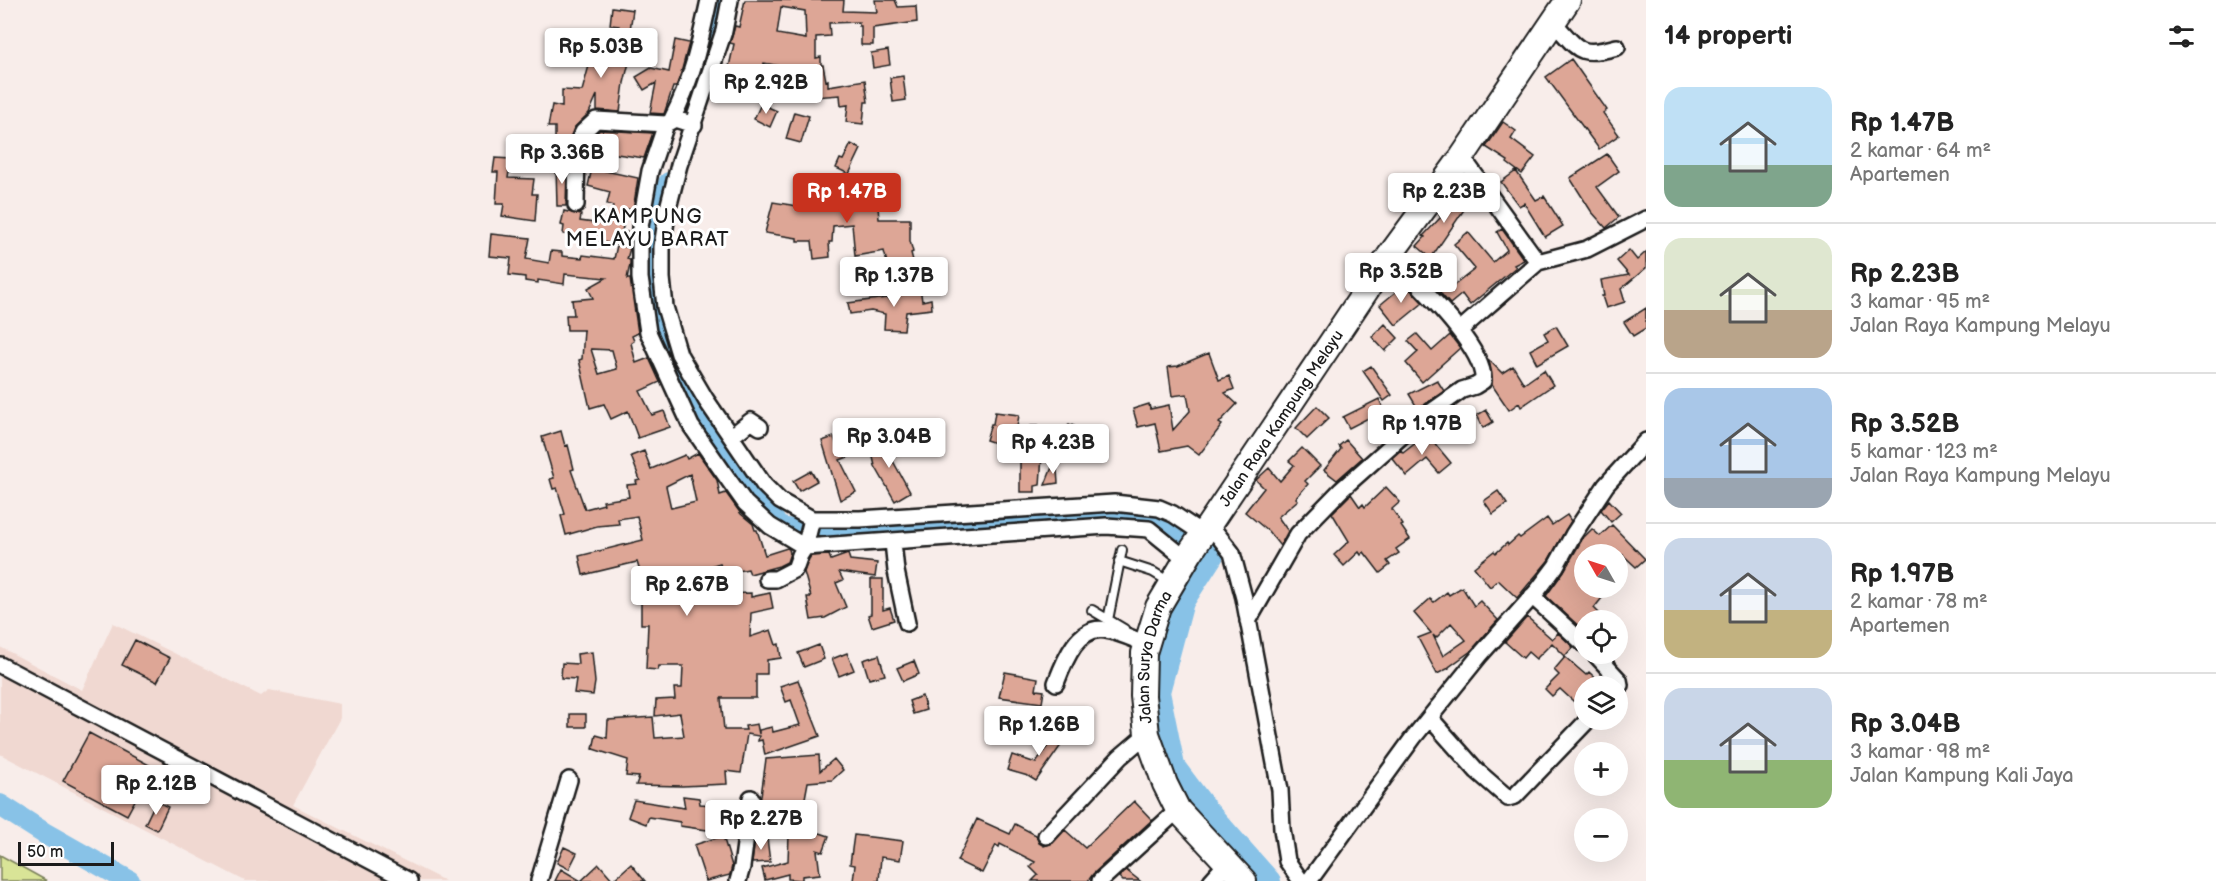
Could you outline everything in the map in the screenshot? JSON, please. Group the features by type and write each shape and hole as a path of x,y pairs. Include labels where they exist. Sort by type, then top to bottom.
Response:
{"main road":[{"name":"Jalan Raya Kampung Melayu","path":"1197,542 1390,255 1462,157 1568,0"},
{"name":"Jalan Surya Darma","path":"1197,542 1158,607 1147,641 1144,653 1143,696 1147,734 1165,784 1178,810 1244,881"}],"street":[{"path":"709,0 697,58 684,97 680,122 679,165 668,208 664,237 662,278 665,307 679,354 706,399 764,485 780,501 812,521 1114,503 1159,508 1173,514 1197,542"},
{"path":"730,0 724,31 680,122 650,171 640,227 640,278 648,332 692,426 739,495 770,526 806,543 893,542 1106,526 1149,529 1232,553 1248,621 1280,790 1282,829 1287,861 1301,881"},
{"path":"1552,22 1583,51 1597,53 1617,47"},
{"path":"576,205 577,144 583,132 596,120 680,122"},
{"path":"1462,157 1538,262"},
{"path":"1460,330 1538,262 1587,249 1646,219"},
{"path":"1248,621 1298,534 1341,490 1421,419 1462,390 1475,387 1482,381 1483,377 1476,354 1460,330 1390,255"},
{"path":"732,436 751,421 760,427"},
{"path":"1309,881 1430,718 1556,566 1573,535 1606,485 1646,441"},
{"path":"767,579 776,579 795,569 812,521"},
{"path":"893,542 896,571 907,622"},
{"path":"1532,596 1574,635"},
{"path":"1056,683 1066,658 1084,634 1106,630 1147,641"},
{"path":"1604,664 1614,676"},
{"path":"0,665 409,881"},
{"path":"1430,718 1477,771 1508,798 1515,796 1578,730"},
{"path":"1046,836 1120,757 1147,734"},
{"path":"539,881 570,780"},
{"path":"738,881 751,798"},
{"path":"1100,881 1178,810"},
{"path":"1211,881 1227,863"}],"lane":[{"path":"1108,620 1122,550"},
{"path":"1119,561 1153,572 1172,583"},
{"path":"1092,609 1147,641"}],"shaded area":[{"path":"113,623 261,696 269,690 340,704 340,718 293,805 445,881 245,881 0,754 0,647 82,690"}],"green space":[{"path":"0,855 47,881 0,881"}],"building":[{"path":"745,0 844,0 843,11 877,12 875,0 895,0 898,7 916,6 917,22 873,28 873,45 861,45 859,22 829,23 830,36 816,37 816,58 821,57 821,65 823,65 826,81 828,80 828,86 865,80 868,102 865,102 863,124 846,122 848,105 841,106 840,95 814,97 814,85 802,84 807,70 799,67 797,69 764,63 761,78 742,74 739,88 725,85 734,44 730,43 735,26 739,27","holes":["781,7 805,11 806,39 777,34"]},
{"path":"612,7 633,10 630,30 657,38 652,56 632,50 620,112 597,110 597,95 589,113 574,128 567,147 555,145 555,127 548,127 552,105 562,107 562,90 582,91 590,62 583,60 588,47 613,56 619,26 610,25"},
{"path":"675,40 689,43 681,73 676,87 673,87 664,114 650,113 656,83 644,90 636,77 651,68 669,72"},
{"path":"888,50 890,65 873,68 871,53"},
{"path":"1571,59 1607,110 1603,113 1619,135 1599,149 1546,77"},
{"path":"903,76 906,100 893,102 890,78"},
{"path":"761,104 777,111 770,127 754,119"},
{"path":"794,112 809,116 801,143 786,139"},
{"path":"1503,122 1516,131 1511,139 1535,157 1522,174 1507,163 1508,161 1486,147"},
{"path":"600,130 653,133 644,158 610,153 611,145 596,145 596,133"},
{"path":"851,144 861,149 849,174 836,168"},
{"path":"1607,154 1619,171 1597,187 1619,217 1606,228 1591,211 1570,178"},
{"path":"495,158 511,159 508,178 534,179 532,194 537,194 535,221 502,216 504,204 496,204 498,172 493,172"},
{"path":"556,166 567,166 566,206 557,206"},
{"path":"592,168 638,178 633,210 627,209 622,231 627,232 623,246 563,234 564,226 561,225 564,211 581,215 580,221 609,225 613,206 607,204 610,192 588,186"},
{"path":"1516,171 1536,200 1544,196 1563,226 1545,237 1524,203 1519,206 1501,182"},
{"path":"846,181 844,185 876,182 879,219 910,219 910,241 913,252 911,253 915,268 890,275 884,251 855,256 852,224 833,226 832,242 829,242 830,257 814,259 812,241 797,241 797,238 765,233 773,202 797,206 825,206 823,182"},
{"path":"1455,191 1470,201 1431,258 1417,246 1441,217 1439,215"},
{"path":"1502,229 1524,260 1514,265 1516,267 1470,305 1462,294 1450,304 1430,274 1439,268 1452,287 1475,269 1454,244 1468,232 1493,262 1507,250 1497,232"},
{"path":"491,234 530,238 526,259 549,263 551,251 562,252 562,256 582,258 583,255 614,259 617,245 630,248 627,259 630,260 630,264 627,279 630,279 638,333 632,336 634,341 631,343 636,363 649,358 660,382 640,391 652,415 664,411 670,427 638,438 628,411 611,419 604,404 590,408 579,360 582,359 584,330 567,330 566,315 574,315 572,300 593,298 588,288 606,278 565,274 564,284 538,280 538,283 525,281 525,277 509,275 511,258 489,256","holes":["591,349 612,350 617,369 599,374"]},
{"path":"1629,250 1637,260 1646,252 1646,268 1621,289 1625,302 1606,308 1602,296 1604,296 1601,280 1629,275 1617,261"},
{"path":"1405,284 1423,303 1396,325 1380,305"},
{"path":"920,287 922,301 931,299 932,309 906,312 904,330 884,329 885,314 871,311 850,314 848,303 886,298 894,300 895,292 911,293 910,289"},
{"path":"1646,308 1646,328 1633,336 1624,322"},
{"path":"1385,324 1398,338 1385,351 1372,337"},
{"path":"1556,326 1568,346 1537,364 1530,350 1548,340 1544,333"},
{"path":"1417,334 1432,351 1450,335 1460,348 1422,382 1406,363 1418,352 1408,341"},
{"path":"1209,353 1219,380 1229,376 1234,389 1225,393 1237,404 1219,423 1222,425 1199,455 1187,446 1161,451 1155,423 1138,427 1133,409 1149,404 1150,409 1169,405 1173,430 1190,411 1187,394 1172,396 1168,367 1178,366"},
{"path":"1488,359 1502,373 1513,366 1524,384 1544,370 1553,385 1521,407 1519,403 1509,410 1492,385"},
{"path":"1371,366 1392,395 1384,401 1363,371"},
{"path":"1437,380 1444,391 1418,409 1409,394"},
{"path":"1379,399 1384,410 1349,428 1343,417"},
{"path":"1317,406 1329,418 1307,439 1296,428"},
{"path":"1455,407 1458,410 1430,432 1427,427"},
{"path":"1486,410 1493,422 1483,428 1477,415"},
{"path":"995,412 1019,415 1017,427 1013,426 1007,447 986,440"},
{"path":"866,424 870,449 840,460 856,492 840,500 822,441 834,437 838,450 858,442 855,426"},
{"path":"1069,424 1085,431 1079,445 1063,439"},
{"path":"1031,426 1044,426 1040,485 1035,486 1035,492 1020,492 1020,457 1028,458"},
{"path":"561,431 565,446 568,445 574,469 571,470 585,509 604,504 603,501 629,497 627,485 637,484 636,481 640,480 631,456 644,451 651,469 685,455 687,459 698,453 717,480 720,495 726,493 741,514 757,530 765,555 789,549 787,562 779,566 750,574 748,569 722,574 720,563 694,571 692,580 658,586 659,592 692,592 693,595 751,593 751,597 770,593 773,608 751,613 750,637 771,630 776,645 779,644 781,658 767,660 767,674 756,674 756,698 721,698 724,730 746,730 745,726 757,724 759,734 759,730 772,727 773,732 800,725 791,700 786,702 780,686 798,680 820,736 765,755 762,740 758,741 759,736 747,734 741,773 726,771 727,784 636,785 639,777 626,776 628,760 593,749 596,735 607,738 608,720 653,717 655,738 684,736 680,713 655,716 656,700 675,699 674,688 682,688 683,666 659,666 658,670 646,669 648,624 641,624 641,597 648,597 637,562 583,575 579,556 643,540 637,516 618,519 619,524 597,526 566,535 561,516 565,514 557,488 553,489 550,479 554,478 542,437","holes":["690,474 696,502 671,508 666,486"]},
{"path":"1427,434 1451,463 1439,473 1427,459 1407,476 1392,458 1401,450 1403,453"},
{"path":"888,439 893,461 910,492 895,501 875,466 870,444"},
{"path":"1346,440 1362,458 1337,480 1324,470 1341,449 1339,446"},
{"path":"1302,448 1320,466 1305,481 1308,484 1296,498 1298,500 1278,517 1288,531 1280,546 1268,531 1245,512 1264,488 1256,480 1269,468 1280,481 1294,465 1289,461"},
{"path":"1056,457 1058,483 1045,485"},
{"path":"811,471 817,481 799,491 793,481"},
{"path":"1386,487 1400,502 1392,509 1410,539 1396,549 1399,553 1387,561 1390,565 1380,573 1364,552 1361,555 1359,552 1344,566 1334,555 1349,541 1332,513 1351,494 1360,507 1363,504 1365,507"},
{"path":"1498,491 1507,504 1493,514 1484,501"},
{"path":"1609,500 1621,513 1611,522 1601,510"},
{"path":"1567,515 1571,521 1548,561 1517,598 1498,580 1490,587 1474,567 1494,551 1496,553 1507,543 1508,545 1518,536 1520,538 1547,518 1552,525"},
{"path":"1612,525 1645,559 1636,567 1628,560 1628,544 1580,544 1592,529 1600,536"},
{"path":"848,554 850,560 877,563 875,577 839,572 843,580 836,583 846,607 825,618 811,620 807,597 811,597 804,572 809,559 811,556 829,555 831,560"},
{"path":"1574,554 1574,598 1602,598 1594,608 1596,610 1574,610 1574,622 1546,596"},
{"path":"871,579 883,579 883,610 890,608 894,620 872,627 868,615 871,614"},
{"path":"1462,587 1474,606 1480,601 1498,620 1471,651 1437,674 1418,638 1431,633 1414,613 1430,599 1434,602 1447,592 1449,595","holes":["1451,623 1466,640 1443,656 1433,635 1436,638"]},
{"path":"1527,617 1552,639 1558,633 1573,647 1565,656 1552,643 1536,659 1528,652 1523,658 1505,642"},
{"path":"135,640 170,658 157,682 122,665"},
{"path":"819,645 824,659 804,667 798,653"},
{"path":"592,652 595,682 593,695 574,693 576,679 561,678 562,663 578,664 577,654"},
{"path":"847,653 854,670 839,676 832,659"},
{"path":"879,655 885,675 869,679 863,660"},
{"path":"1565,657 1586,675 1589,672 1593,676 1574,676 1574,702 1560,689 1552,696 1545,689 1559,675 1554,670"},
{"path":"914,661 919,674 903,681 897,668"},
{"path":"1005,672 1038,678 1036,690 1044,691 1042,703 999,697"},
{"path":"922,696 926,710 913,714 909,701"},
{"path":"570,714 586,714 586,727 570,727"},
{"path":"1062,725 1071,731 1036,781 1028,776 1007,770 1012,755 1036,763"},
{"path":"89,733 153,767 127,815 63,781"},
{"path":"819,755 820,771 834,759 843,770 832,780 808,782 802,814 810,817 804,832 757,825 766,759"},
{"path":"683,796 699,798 700,804 726,806 726,803 736,804 733,821 717,818 721,832 680,826 680,822 649,817 646,824 628,817 634,800 685,808"},
{"path":"156,801 168,807 157,830 145,824"},
{"path":"1134,801 1152,820 1088,881 1032,881 1038,875 1030,867 1035,862 1000,844 999,847 996,845 982,873 957,861 977,819 1010,834 1015,824 1036,835 1039,843 1044,846 1053,843 1065,830 1085,848"},
{"path":"805,828 829,836 823,852 817,850 820,874 802,876 802,880 788,879 788,874 765,880 762,868 788,861 789,835 805,833"},
{"path":"854,835 903,841 900,860 881,857 879,881 853,881 855,865 850,864"},
{"path":"723,836 732,866 730,875 706,881 694,845"},
{"path":"767,838 770,862 752,863 755,839"},
{"path":"564,847 577,853 569,869 557,863"},
{"path":"599,864 613,880 631,864 645,881 581,881"},
{"path":"561,869 581,881 555,881"},
{"path":"1126,870 1140,881 1123,881 1119,877"}],"waterway":[{"path":"706,66 724,0"},
{"path":"669,183 658,218 656,315 704,413 778,527 819,537 1110,510 1169,523 1213,555 1183,602 1159,692 1174,766 1207,810 1270,881"},
{"path":"0,805 129,881"}],"district":[{"name":"KAMPUNG MELAYU BARAT","path":"648,228"}]}
